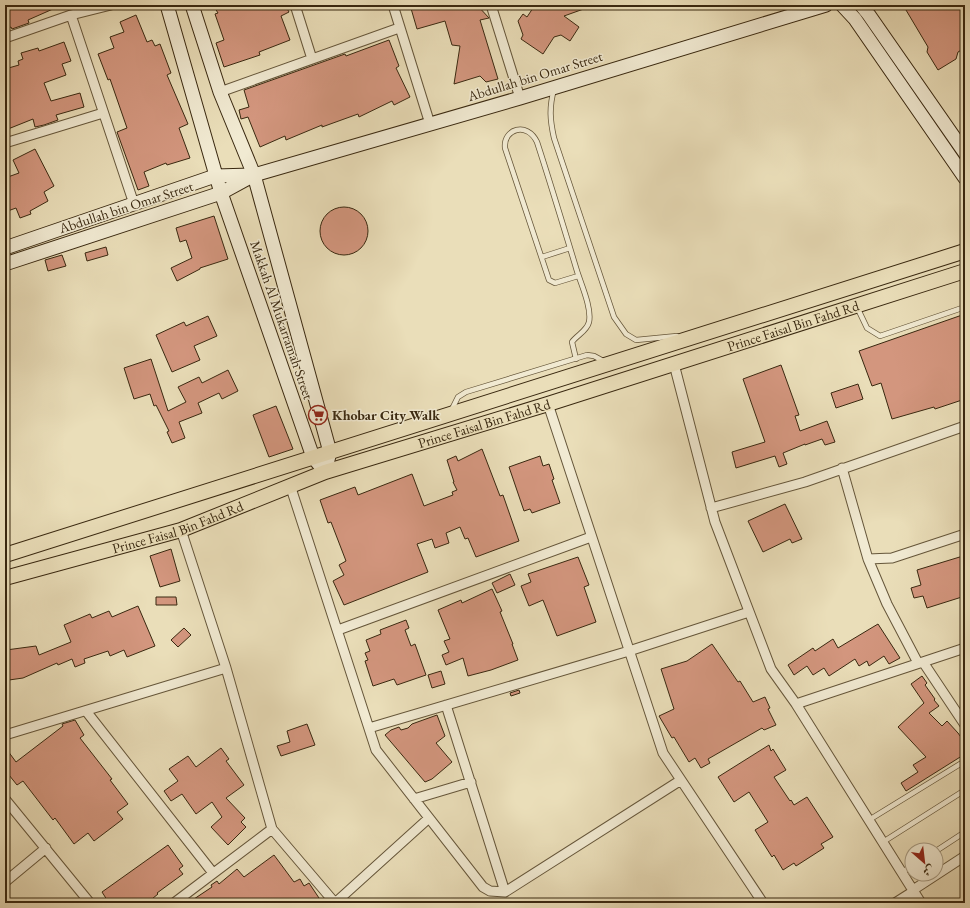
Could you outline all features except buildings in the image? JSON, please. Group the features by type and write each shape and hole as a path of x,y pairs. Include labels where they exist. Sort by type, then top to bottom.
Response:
{"main road":[{"name":"Prince Faisal Bin Fahd Rd","path":"5,555 965,251"},
{"name":"Prince Faisal Bin Fahd Rd","path":"5,578 181,530 325,472 548,404 965,271"}],"street":[{"path":"5,38 71,15 111,5"},
{"name":"Makkah Al Mukarramah Street","path":"167,5 220,193 313,458 325,472"},
{"name":"Makkah Al Mukarramah Street","path":"192,5 220,92 254,175 330,452 325,472"},
{"path":"295,5 312,59"},
{"path":"392,5 430,124"},
{"path":"491,5 520,98"},
{"name":"Abdullah bin Omar Street","path":"5,264 220,193 254,175 554,88 826,5"},
{"path":"842,5 855,19 965,178"},
{"path":"861,5 869,14 965,154"},
{"path":"71,15 134,204"},
{"path":"220,92 399,28"},
{"path":"5,143 103,113"},
{"name":"Abdullah bin Omar Street","path":"5,248 215,176 254,175"},
{"path":"54,231 59,246"},
{"path":"674,364 715,522 771,669 796,704 921,903"},
{"path":"548,404 663,753 763,903"},
{"path":"711,508 805,482 965,426"},
{"path":"842,468 868,559 887,604 920,662 965,725"},
{"path":"290,485 376,750 483,887 490,891 505,892 681,780"},
{"path":"181,530 226,668 272,829 335,903 429,818"},
{"path":"868,559 892,558 965,534"},
{"path":"338,630 591,537"},
{"path":"369,728 629,651 749,612"},
{"path":"796,704 965,648"},
{"path":"5,735 226,668"},
{"path":"446,705 505,892"},
{"path":"86,711 213,873"},
{"path":"414,799 471,782"},
{"path":"5,799 90,903"},
{"path":"174,903 272,829"},
{"path":"5,882 46,848"},
{"path":"895,903 965,856"}],"lane":[{"path":"554,88 550,102 551,123 554,138 614,317 626,334 636,340 705,333"},
{"path":"576,359 572,342 586,329 589,321 589,312 570,248 537,142 531,132 522,129 510,134 504,142 504,148 549,280 555,283 578,276"},
{"path":"542,257 570,248"},
{"path":"856,306 867,328 880,336 965,307"},
{"path":"449,414 458,397 466,392 588,355 594,356 608,364"},
{"path":"869,820 965,761"},
{"path":"883,842 965,790"},
{"path":"944,845 965,832"}],"place":[{"name":"Khobar City Walk","path":"318,415"}]}
